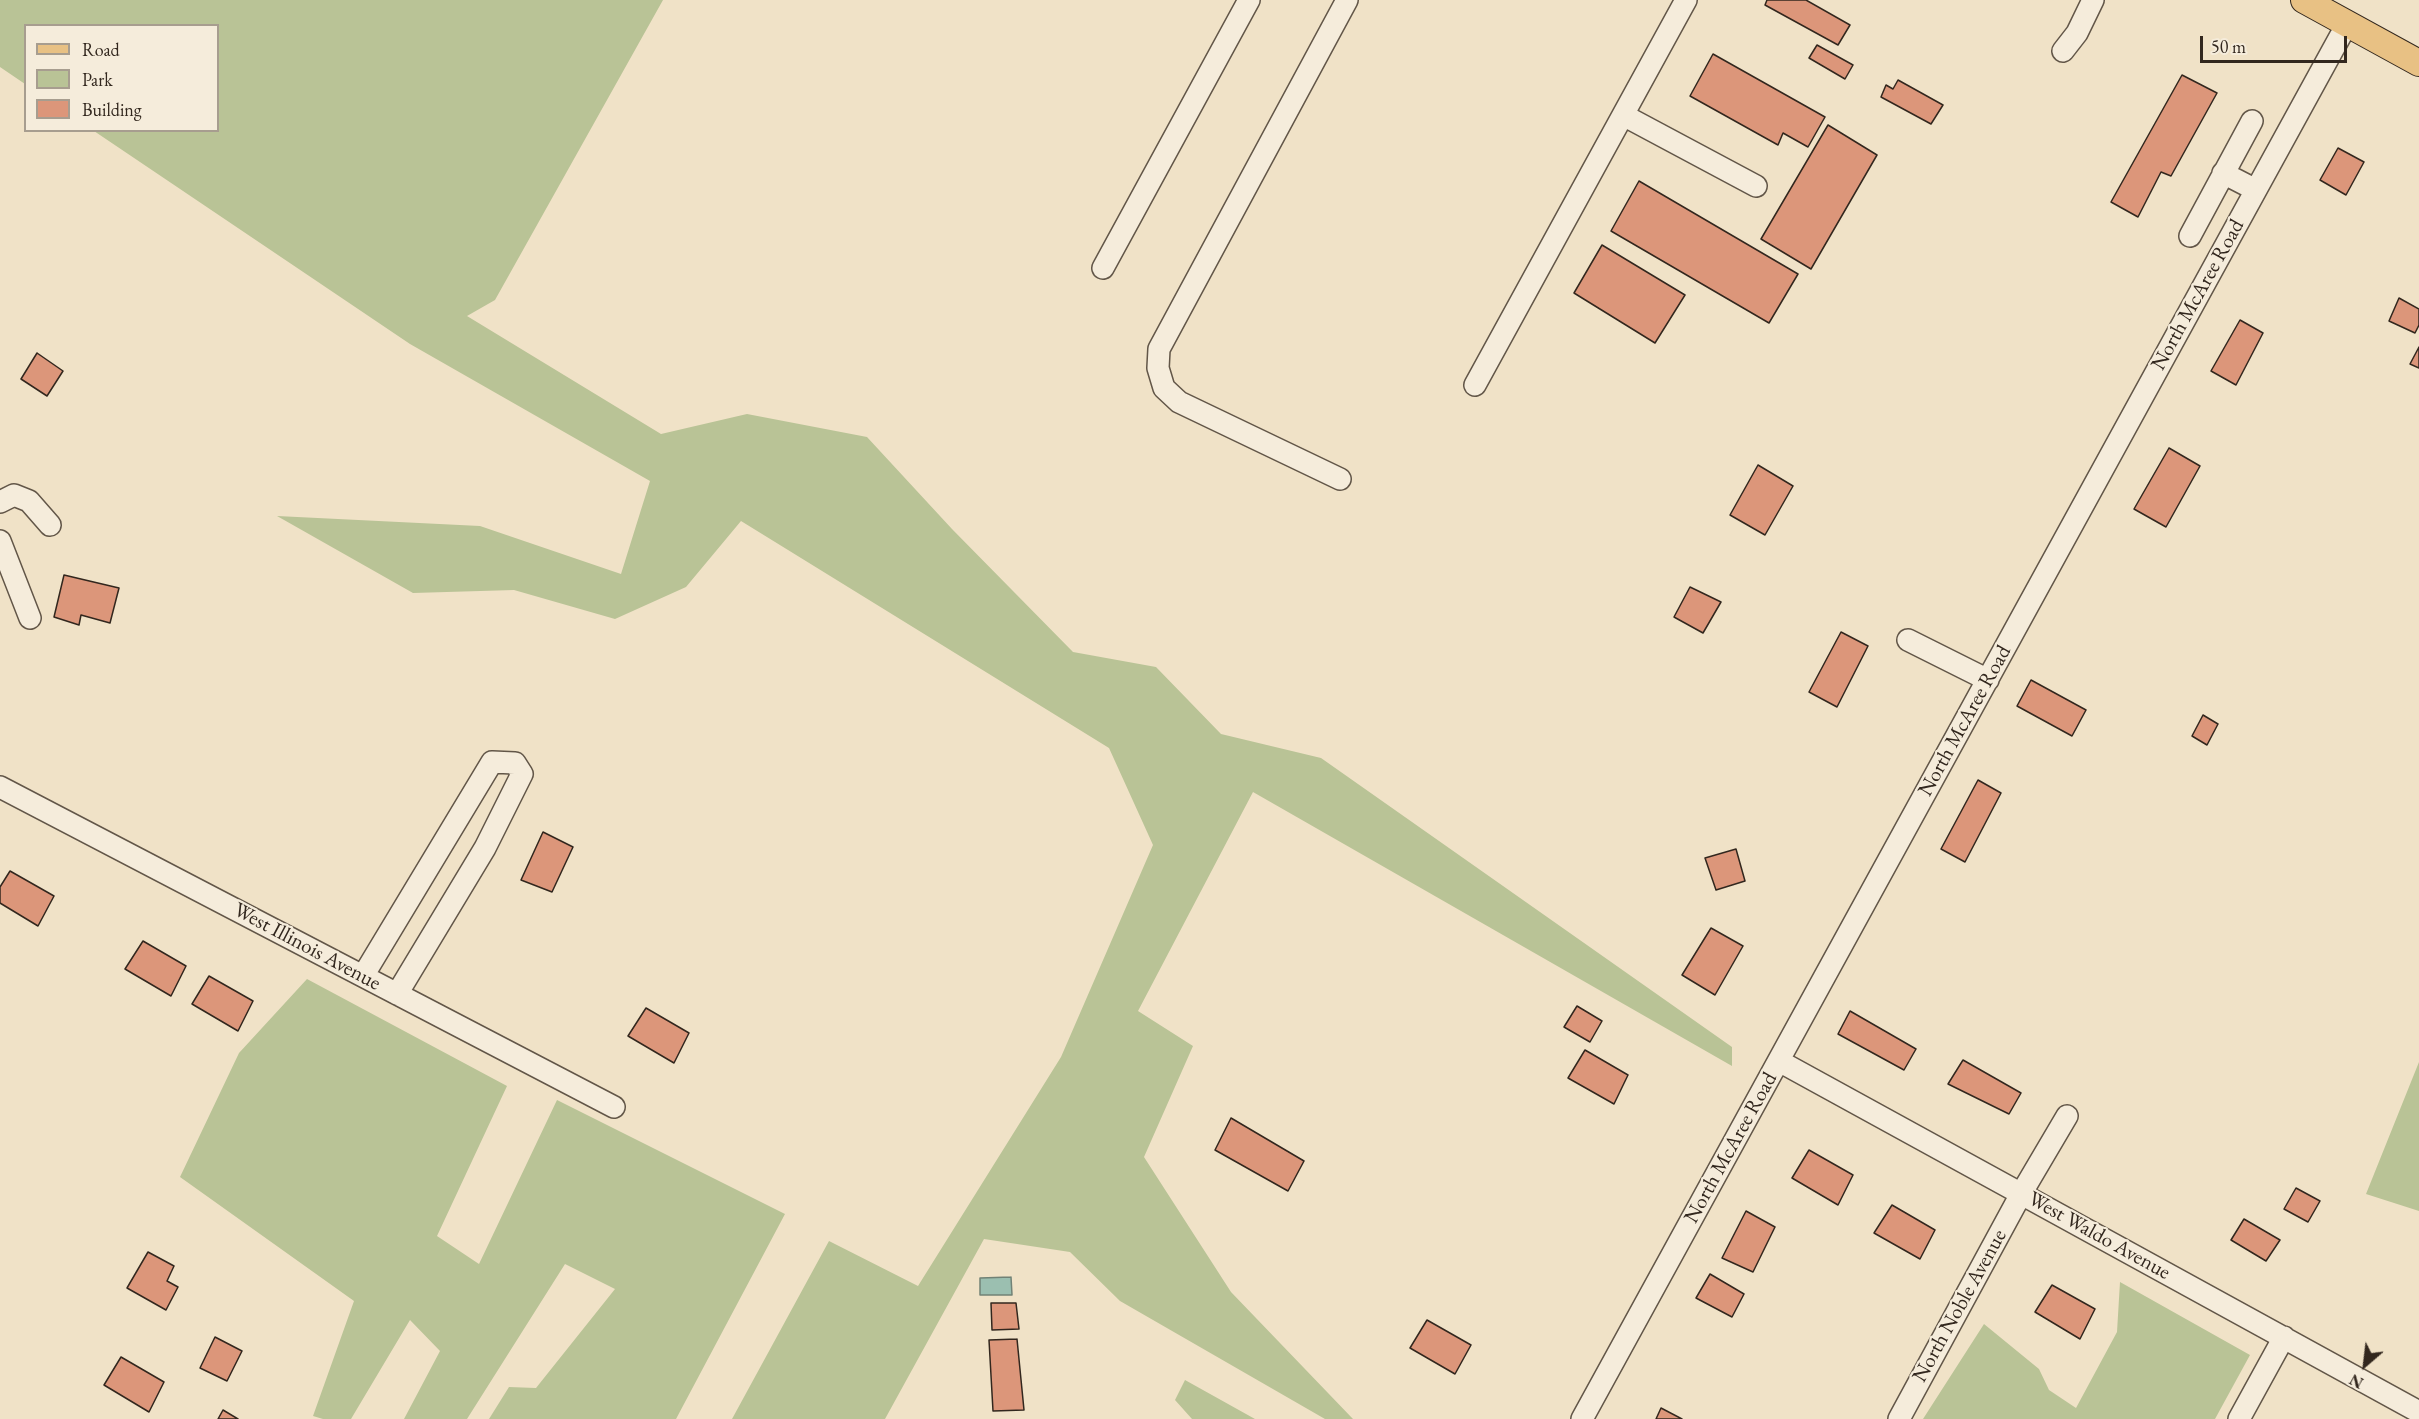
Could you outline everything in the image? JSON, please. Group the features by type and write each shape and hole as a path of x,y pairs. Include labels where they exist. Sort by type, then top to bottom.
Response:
{"main road":[{"path":"2304,0 2419,63"}],"street":[{"path":"1103,268 1249,0"},
{"path":"1340,478 1179,402 1164,388 1158,368 1159,350 1347,0"},
{"path":"1475,385 1686,0"},
{"path":"2063,51 2077,33 2093,0"},
{"name":"North McAree Road","path":"1582,1419 2347,24"},
{"path":"1623,115 1756,186"},
{"path":"2190,236 2252,121"},
{"path":"2223,173 2256,190"},
{"path":"0,502 15,495 29,501 50,525"},
{"path":"0,541 30,618"},
{"path":"1908,640 1988,680"},
{"path":"363,976 492,762 515,763 522,774 485,848 397,994"},
{"name":"West Illinois Avenue","path":"0,787 615,1107"},
{"name":"West Waldo Avenue","path":"1779,1061 2419,1412"},
{"name":"North Noble Avenue","path":"1899,1419 2021,1194 2067,1116"},
{"path":"2239,1419 2284,1337"}],"green space":[{"path":"0,0 663,0 495,300 467,316 661,434 747,414 867,437 952,529 1073,652 1156,667 1221,734 1321,758 1732,1047 1732,1066 1253,792 1138,1011 1193,1046 1144,1157 1231,1292 1353,1419 1325,1419 1120,1301 1070,1252 984,1239 885,1419 732,1419 829,1241 918,1286 1061,1057 1153,845 1109,748 741,521 686,587 615,619 514,590 413,593 277,516 480,526 621,574 650,481 410,344 95,132 219,132 219,24 24,24 24,83 0,67"},
{"path":"307,979 507,1086 437,1236 479,1264 557,1100 785,1214 676,1419 489,1419 509,1387 536,1388 615,1289 565,1264 467,1419 404,1419 440,1351 410,1320 351,1419 323,1419 313,1416 354,1301 180,1177 239,1053"},
{"path":"2419,1062 2419,1211 2366,1194"},
{"path":"2120,1282 2250,1355 2215,1419 1923,1419 1984,1324 2039,1369 2049,1390 2076,1408 2117,1332"},
{"path":"1185,1380 1255,1419 1192,1419 1175,1400"}],"shaded area":[{"path":"1011,1277 1012,1295 980,1295 980,1278"}],"building":[{"path":"1767,0 1806,0 1850,25 1838,45 1765,5"},
{"path":"1817,45 1853,65 1845,79 1809,58"},
{"path":"1713,54 1825,117 1808,147 1783,133 1778,145 1690,96"},
{"path":"2182,75 2217,93 2171,176 2161,172 2138,217 2111,202"},
{"path":"1898,80 1943,105 1931,124 1881,97 1886,85 1893,89"},
{"path":"1828,125 1877,155 1811,269 1761,239"},
{"path":"2338,148 2364,162 2346,195 2320,180"},
{"path":"1639,181 1798,274 1769,323 1611,231"},
{"path":"1602,245 1685,295 1655,343 1574,293"},
{"path":"2399,298 2419,309 2419,325 2415,333 2389,321"},
{"path":"2240,320 2263,333 2236,385 2211,371"},
{"path":"2419,347 2419,368 2410,364"},
{"path":"37,353 63,371 47,396 21,379"},
{"path":"2169,448 2200,466 2166,527 2134,509"},
{"path":"1758,465 1793,486 1765,535 1730,515"},
{"path":"64,575 119,588 110,623 81,615 79,625 54,617"},
{"path":"1690,587 1721,602 1703,633 1674,617"},
{"path":"1841,632 1868,646 1837,707 1809,692"},
{"path":"2031,680 2086,710 2072,736 2017,706"},
{"path":"2203,715 2218,724 2207,745 2192,736"},
{"path":"1978,780 2001,793 1965,862 1941,849"},
{"path":"543,832 573,847 552,892 521,880"},
{"path":"1736,849 1745,881 1716,890 1705,858"},
{"path":"10,871 54,896 38,926 0,903 0,887"},
{"path":"1711,928 1743,946 1715,995 1682,975"},
{"path":"143,941 186,966 171,996 125,969"},
{"path":"209,976 253,1001 238,1031 192,1004"},
{"path":"1577,1006 1602,1021 1590,1042 1564,1027"},
{"path":"646,1008 689,1033 674,1063 628,1036"},
{"path":"1850,1011 1916,1049 1904,1070 1838,1034"},
{"path":"1585,1050 1628,1075 1614,1104 1568,1078"},
{"path":"1963,1060 2021,1093 2009,1114 1948,1084"},
{"path":"1231,1118 1304,1161 1288,1191 1215,1150"},
{"path":"1809,1150 1853,1175 1838,1205 1792,1178"},
{"path":"2296,1188 2320,1201 2308,1222 2284,1209"},
{"path":"1892,1205 1935,1230 1920,1259 1874,1233"},
{"path":"1746,1211 1775,1227 1753,1272 1722,1258"},
{"path":"2244,1219 2280,1240 2266,1261 2231,1240"},
{"path":"148,1252 174,1266 167,1281 178,1287 166,1310 127,1288"},
{"path":"1710,1274 1744,1294 1732,1317 1696,1298"},
{"path":"2052,1285 2095,1309 2080,1339 2035,1312"},
{"path":"991,1303 1016,1303 1019,1329 992,1330"},
{"path":"1427,1320 1471,1345 1455,1374 1410,1348"},
{"path":"215,1337 242,1351 227,1381 200,1368"},
{"path":"1017,1339 1024,1410 993,1411 989,1340"},
{"path":"121,1357 164,1382 149,1412 104,1385"},
{"path":"1661,1408 1682,1419 1656,1419"},
{"path":"223,1410 238,1419 218,1419"}]}
